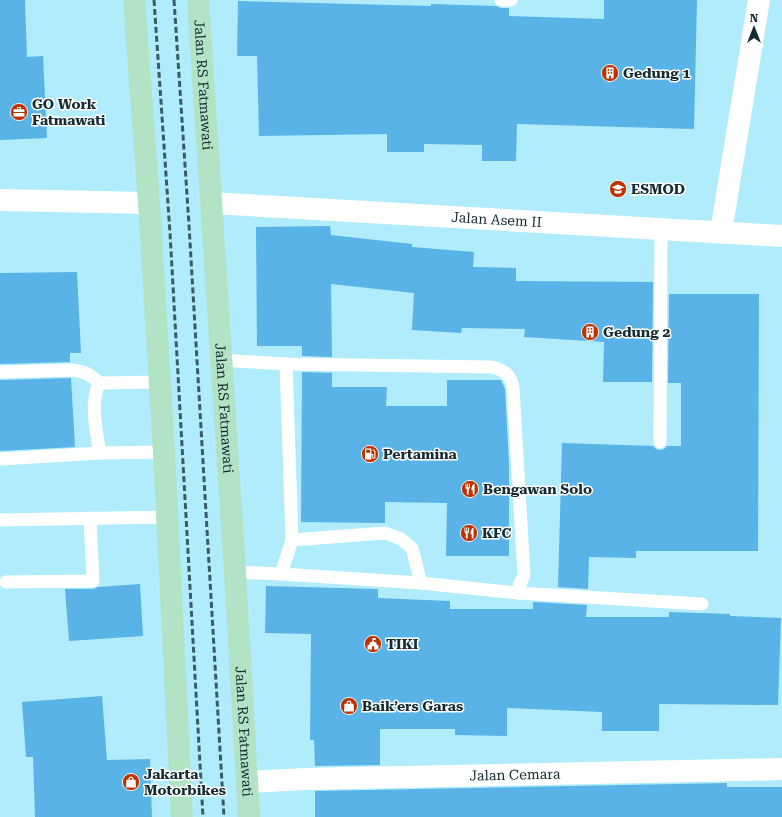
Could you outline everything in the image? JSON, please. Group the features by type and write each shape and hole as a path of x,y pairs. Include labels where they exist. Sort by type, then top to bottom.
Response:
{"main road":[{"path":"134,0 160,382 182,817"},
{"name":"Jalan RS Fatmawati","path":"198,0 235,572 249,817"}],"street":[{"path":"721,232 759,0"},
{"path":"0,200 149,204"},
{"name":"Jalan Asem II","path":"211,203 782,236"},
{"name":"Jalan Cemara","path":"247,782 305,779 782,769"}],"lane":[{"path":"501,0 511,0"},
{"path":"660,442 661,229"},
{"path":"221,360 286,364 492,367 503,370 512,380 514,388 524,575 518,593"},
{"path":"281,574 292,540 286,364"},
{"path":"0,372 73,370 91,375 99,382 160,382"},
{"path":"99,382 94,399 96,436 100,453"},
{"path":"0,459 100,453 164,452"},
{"path":"0,520 167,517"},
{"path":"6,582 93,580 90,518"},
{"path":"292,540 385,533 401,539 412,548 421,583"},
{"path":"235,572 421,583 518,593 702,604"}],"building":[{"path":"0,0 25,0 27,57 43,56 47,138 0,140"},
{"path":"604,0 697,0 694,129 517,124 516,161 482,161 482,145 424,144 424,152 387,152 387,134 259,136 257,56 237,56 238,1 431,6 431,4 496,6 501,8 509,8 509,16 604,19"},
{"path":"330,226 331,235 412,244 412,247 474,252 473,267 516,268 516,281 653,282 652,382 603,382 604,342 524,337 525,329 462,328 461,333 412,330 414,293 331,284 332,357 302,356 302,346 257,346 256,227"},
{"path":"77,272 81,353 70,353 70,362 0,364 0,273"},
{"path":"669,294 759,294 758,551 636,551 636,558 589,557 588,589 558,587 562,443 653,446 660,450 667,446 681,446 681,383 668,383"},
{"path":"302,372 332,373 332,387 387,387 386,406 447,406 447,380 501,380 505,389 509,463 509,556 446,556 447,503 385,502 385,523 301,522"},
{"path":"71,378 75,447 0,451 0,380"},
{"path":"140,584 143,636 69,641 65,589 93,589 98,587"},
{"path":"266,586 378,589 378,598 450,601 450,609 533,609 533,602 587,605 586,617 669,617 669,612 730,614 730,616 781,618 778,705 659,704 659,731 602,731 602,712 507,708 507,736 455,735 455,729 380,729 380,765 315,766 314,740 310,740 311,634 265,633"},
{"path":"102,696 107,760 150,759 152,817 35,817 33,757 26,757 22,702"},
{"path":"727,783 727,787 782,787 782,817 315,817 315,791"}],"railway":[{"path":"154,0 170,233 203,817"},
{"path":"174,0 189,225 224,817"}],"place":[{"name":"Gedung 1","path":"610,73"},
{"name":"GO Work Fatmawati","path":"19,112"},
{"name":"ESMOD","path":"618,189"},
{"name":"Gedung 2","path":"590,332"},
{"name":"Pertamina","path":"370,454"},
{"name":"Bengawan Solo","path":"470,489"},
{"name":"KFC","path":"469,533"},
{"name":"TIKI","path":"373,644"},
{"name":"Baik’ers Garas","path":"349,706"},
{"name":"Jakarta Motorbikes","path":"131,782"}]}
